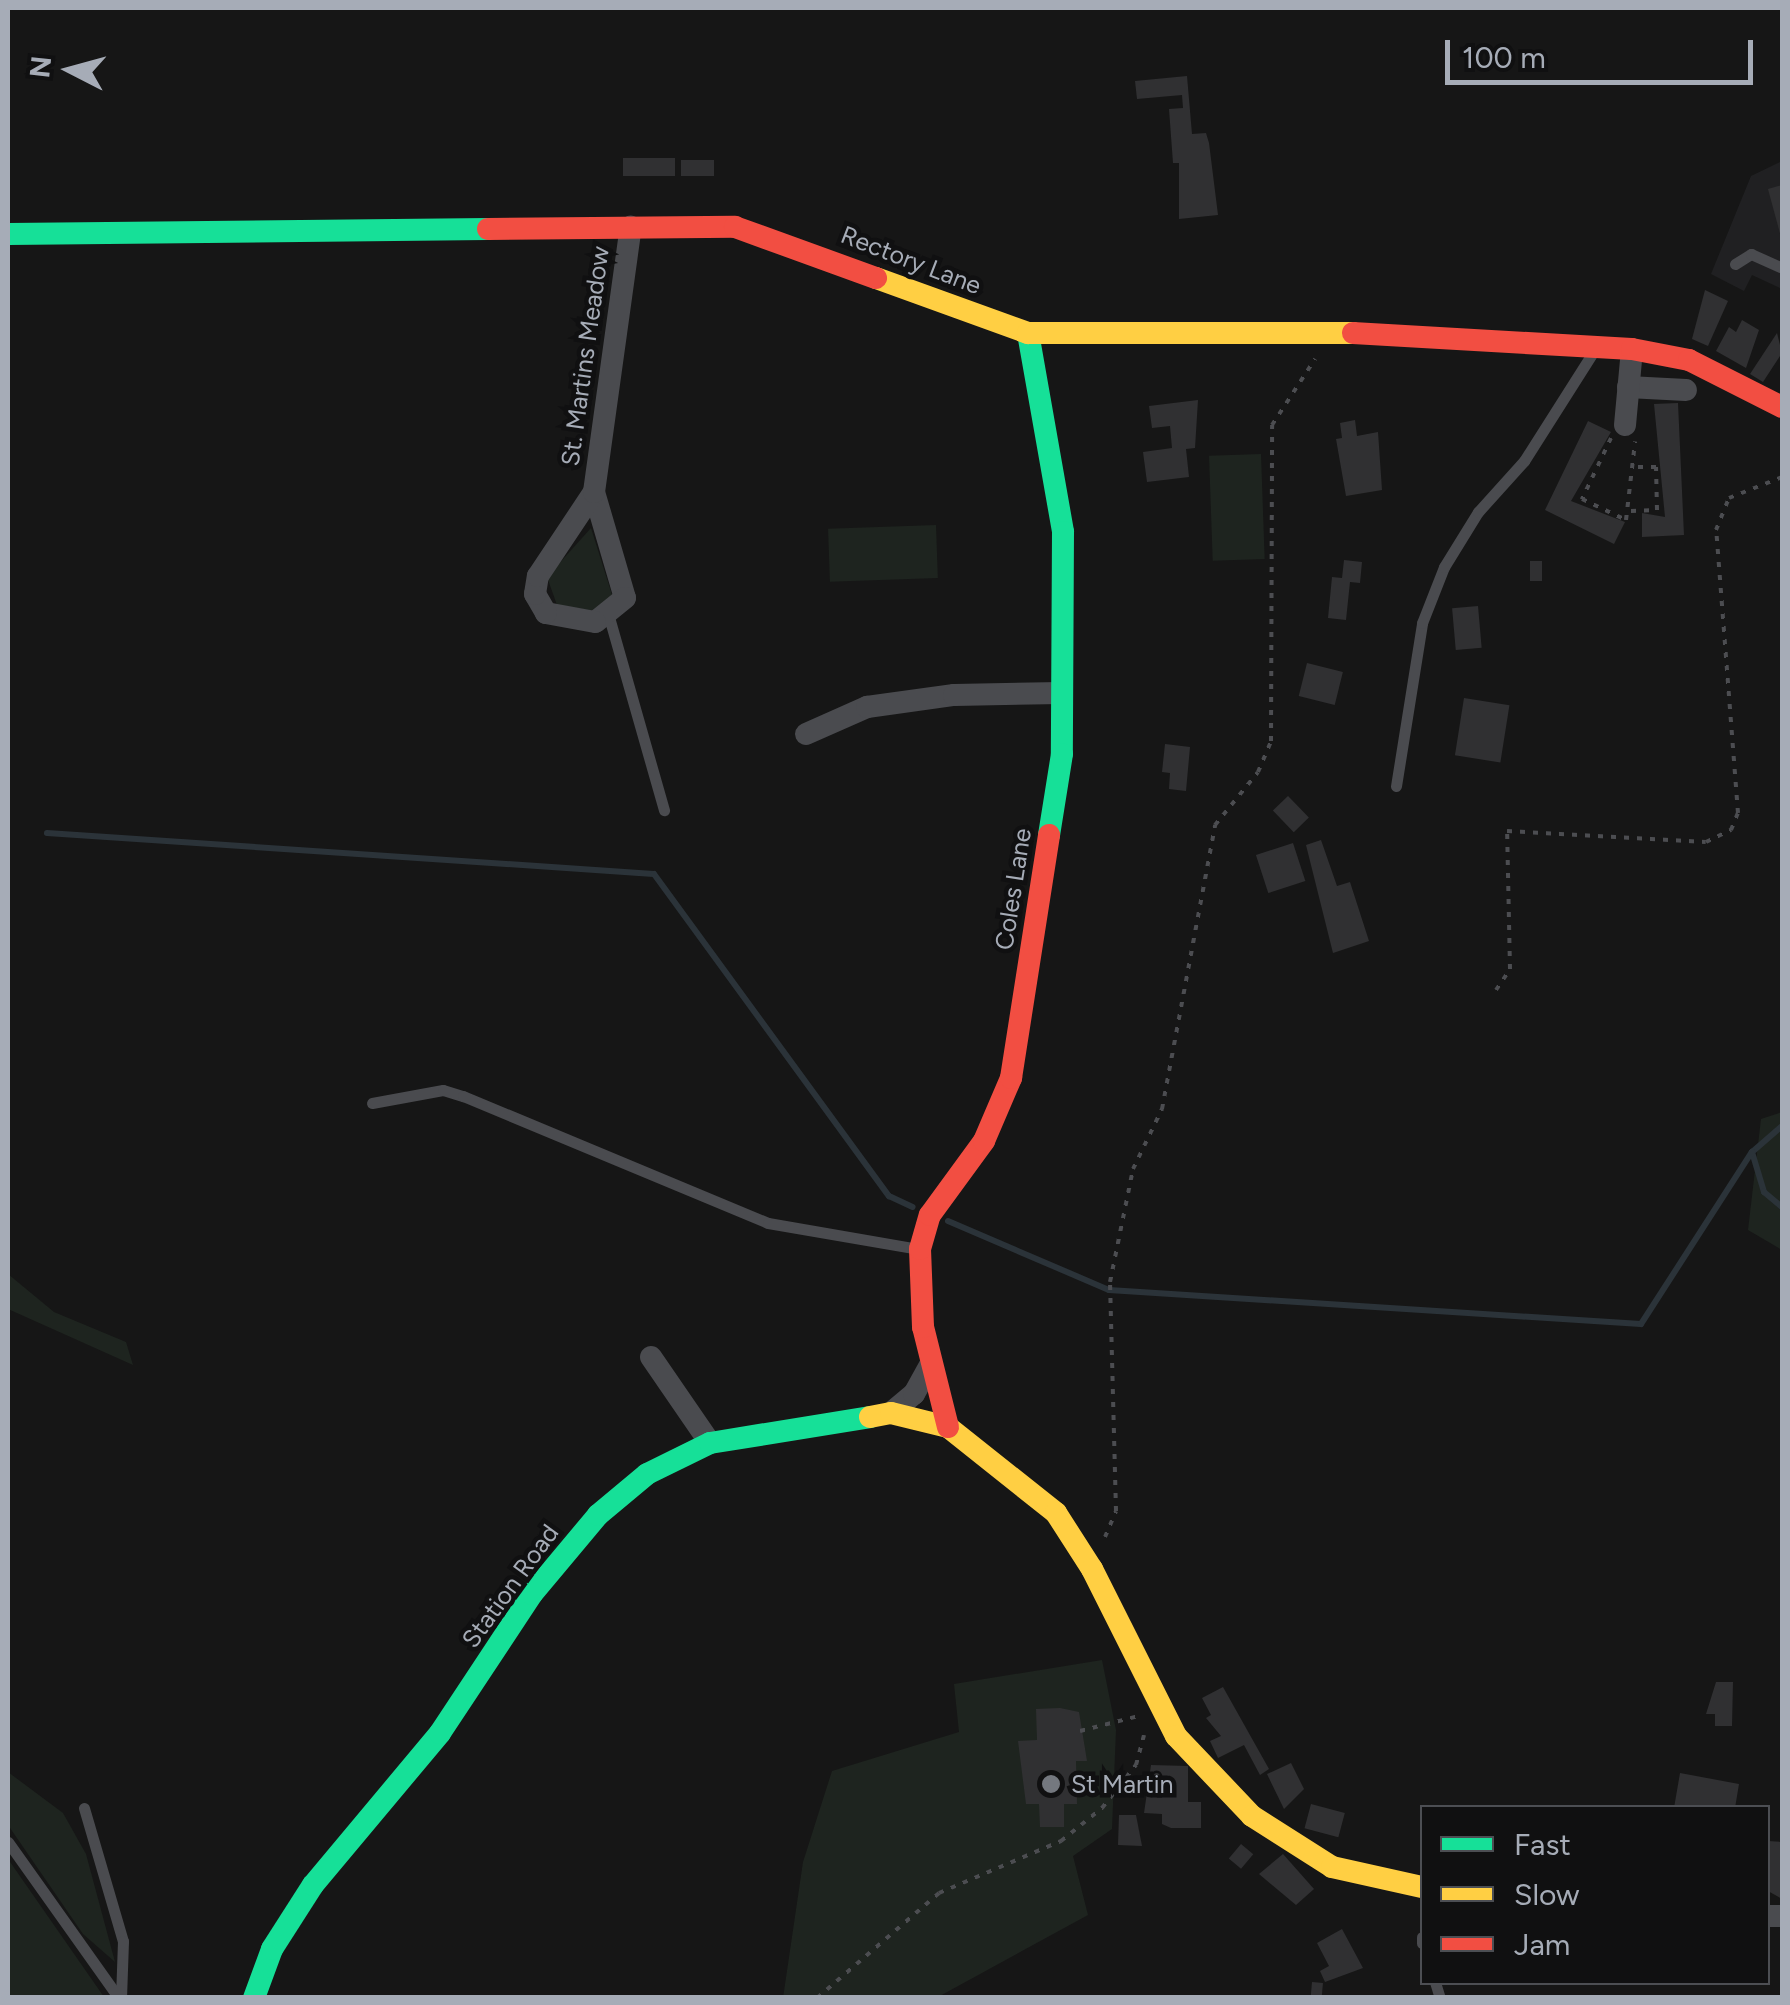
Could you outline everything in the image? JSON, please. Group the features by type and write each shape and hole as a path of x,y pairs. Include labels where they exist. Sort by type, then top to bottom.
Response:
{"street":[{"name":"Rectory Lane","path":"8,234 736,227 1028,333 1483,336 1632,348 1688,360 1782,406"},
{"name":"St. Martins Meadow","path":"594,492 538,576 535,594 546,613 595,622 608,616 625,598 594,492 631,228"},
{"name":"Coles Lane","path":"948,1427 930,1365 920,1249 930,1215 984,1141 1011,1078 1062,754 1064,532 1028,333"},
{"path":"1632,348 1620,407 1686,390"},
{"path":"806,734 867,707 1061,693"},
{"path":"651,1357 710,1442"},
{"path":"891,1413 914,1394 930,1365"},
{"name":"Station Road","path":"254,1998 272,1949 313,1885 440,1733 532,1594 598,1515 647,1474 710,1442 891,1413 948,1427"},
{"path":"948,1427 1056,1513 1092,1569 1176,1736 1252,1816 1332,1867 1420,1887"}],"lane":[{"path":"1734,264 1751,254 1782,268"},
{"path":"1396,786 1422,623 1444,567 1478,512 1524,461 1597,346"},
{"path":"608,616 664,810"},
{"path":"372,1103 453,1093 768,1223 920,1249"},
{"path":"84,1808 123,1941 120,1998"},
{"path":"8,1842 120,1998"}],"path":[{"path":"1092,1569 1116,1511 1110,1282 1133,1169 1162,1109 1215,826 1258,772 1271,740 1272,424 1332,333"},
{"path":"1613,433 1635,434 1634,467 1631,512 1626,520 1582,499 1613,433"},
{"path":"1631,512 1657,510 1656,466 1634,467"},
{"path":"1496,990 1510,969 1506,830 1706,842 1731,830 1738,814 1716,530 1729,498 1782,477"},
{"path":"1080,1732 1111,1719 1164,1713"},
{"path":"817,1998 939,1893 1061,1841 1102,1808 1136,1765 1136,1750 1164,1713"}],"shaded area":[{"path":"1782,161 1782,289 1752,275 1744,291 1711,274 1751,176"},
{"path":"1261,454 1265,559 1213,561 1209,456"},
{"path":"936,525 938,578 830,582 828,529"},
{"path":"591,528 613,598 595,611 557,605 547,577"},
{"path":"1782,1112 1782,1250 1748,1230 1761,1119"},
{"path":"8,1274 54,1312 126,1342 133,1365 8,1309"},
{"path":"1102,1660 1116,1730 1112,1829 1073,1856 1088,1915 938,1997 783,1998 803,1862 832,1771 959,1732 954,1684"},
{"path":"8,1772 63,1813 86,1854 115,1962 83,1934 8,1825"},
{"path":"8,1859 104,1997 8,1997"}],"building":[{"path":"1187,76 1192,134 1206,133 1218,215 1179,219 1179,163 1173,163 1169,109 1183,108 1182,95 1137,99 1135,81"},
{"path":"623,158 675,158 675,176 623,176"},
{"path":"681,160 714,160 714,176 681,176"},
{"path":"1782,185 1782,237 1781,237 1768,189"},
{"path":"1705,290 1728,301 1708,346 1692,339"},
{"path":"1742,320 1759,330 1746,368 1716,351 1729,327 1736,332"},
{"path":"1777,333 1782,353 1763,382 1750,374"},
{"path":"1198,400 1195,448 1186,449 1189,477 1147,482 1143,452 1172,448 1170,426 1152,428 1149,406"},
{"path":"1678,403 1684,535 1642,537 1642,513 1665,517 1654,404"},
{"path":"1355,420 1357,436 1378,432 1382,490 1346,496 1336,439 1342,438 1340,423"},
{"path":"1588,421 1611,432 1571,501 1625,522 1614,544 1545,510"},
{"path":"1344,560 1362,562 1360,583 1350,582 1346,620 1328,618 1332,577 1342,578"},
{"path":"1530,561 1542,561 1542,581 1530,581"},
{"path":"1478,606 1482,648 1456,650 1452,608"},
{"path":"1307,663 1343,672 1335,705 1299,696"},
{"path":"1464,698 1509,705 1500,762 1455,755"},
{"path":"1165,744 1190,747 1186,791 1169,789 1170,773 1162,772"},
{"path":"1288,796 1309,818 1294,832 1273,811"},
{"path":"1321,840 1337,886 1350,882 1369,941 1333,953 1306,845"},
{"path":"1293,843 1305,881 1268,893 1256,855"},
{"path":"1716,1682 1733,1682 1732,1726 1715,1726 1715,1714 1706,1714"},
{"path":"1223,1687 1269,1769 1260,1775 1244,1745 1218,1758 1210,1741 1221,1736 1206,1718 1211,1715 1202,1698"},
{"name":"St Martin","path":"1036,1709 1079,1712 1087,1761 1076,1761 1077,1804 1064,1804 1064,1827 1040,1827 1039,1804 1026,1804 1018,1741 1037,1740"},
{"path":"1291,1763 1304,1789 1284,1809 1267,1774"},
{"path":"1151,1765 1188,1766 1188,1802 1201,1802 1201,1828 1171,1828 1162,1824 1162,1814 1144,1813"},
{"path":"1680,1773 1739,1784 1736,1805 1675,1805"},
{"path":"1311,1804 1345,1813 1338,1837 1305,1828"},
{"path":"1119,1815 1136,1815 1142,1846 1118,1845"},
{"path":"1770,1841 1782,1842 1782,1899 1770,1892"},
{"path":"1241,1844 1253,1854 1241,1869 1229,1859"},
{"path":"1283,1854 1314,1889 1296,1905 1259,1874"},
{"path":"1342,1929 1363,1968 1325,1982 1320,1971 1329,1966 1317,1943"},
{"path":"1312,1982 1323,1983 1322,1998 1311,1998"}],"waterway":[{"path":"47,833 654,874 889,1196 913,1207"},
{"path":"1782,1126 1752,1152 1764,1192 1782,1207"},
{"path":"948,1221 1109,1290 1641,1324 1752,1152"}],"traffic: fast":[{"path":"8,234 488,229"},
{"path":"1028,333 1063,532 1062,754 1049,835"},
{"path":"254,1998 272,1949 313,1885 440,1733 532,1594 598,1515 647,1474 710,1443 870,1417"}],"traffic: slow":[{"path":"876,278 1028,333 1353,333"},
{"path":"870,1417 891,1413 948,1427 1056,1513 1092,1569 1176,1736 1252,1816 1332,1867 1420,1887"}],"traffic: jam":[{"path":"488,229 735,227 876,278"},
{"path":"1353,333 1632,349 1689,360 1782,407"},
{"path":"948,1427 923,1327 920,1249 930,1215 984,1141 1011,1078 1049,835"}],"place":[{"name":"St Martin","path":"1051,1784"}]}
